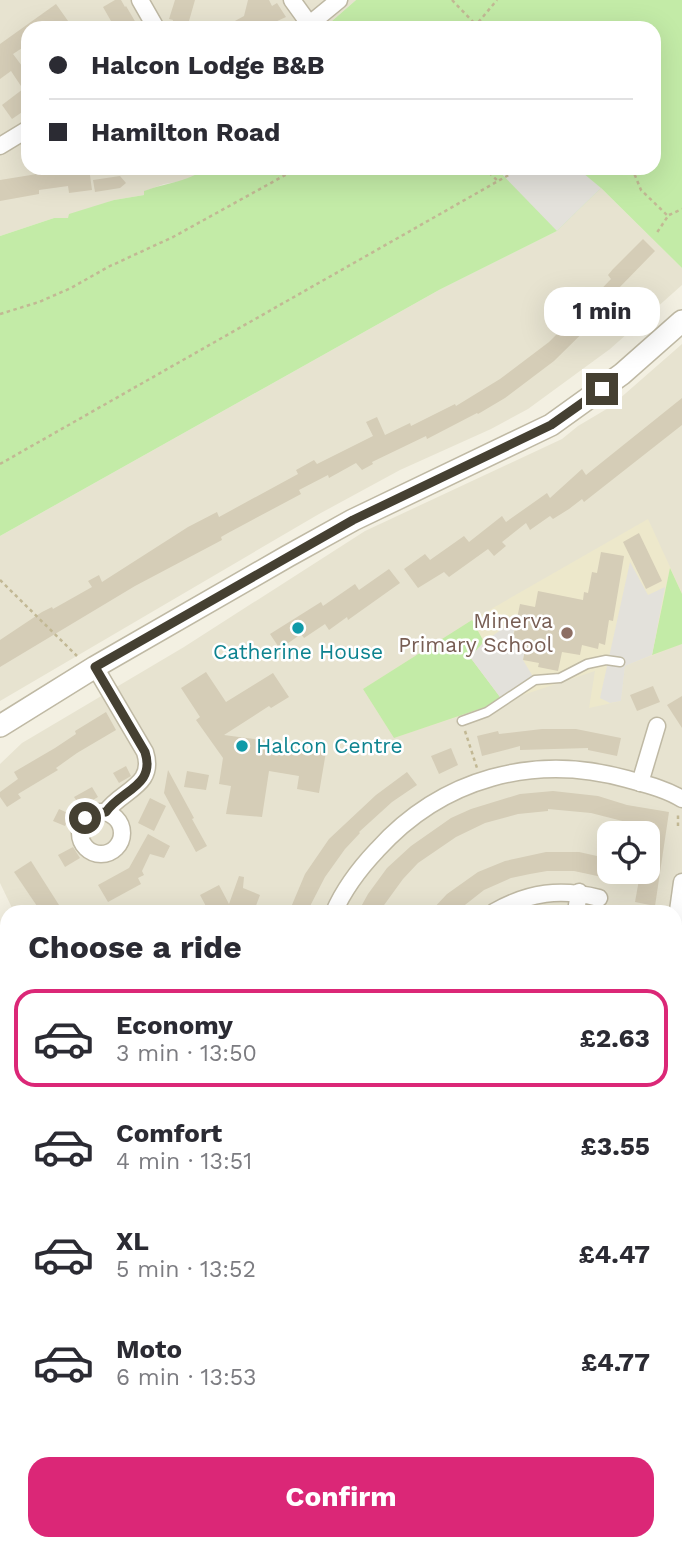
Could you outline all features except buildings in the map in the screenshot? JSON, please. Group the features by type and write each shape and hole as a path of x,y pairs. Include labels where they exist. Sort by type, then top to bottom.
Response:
{"street":[{"path":"140,0 152,21"},
{"path":"292,0 305,21"},
{"path":"314,21 339,0"},
{"path":"0,146 21,133"},
{"path":"0,726 92,669 353,520 551,425 622,374 682,321"},
{"path":"92,669 145,752 149,764 143,780 112,803 106,812"},
{"path":"640,783 657,726"},
{"path":"338,905 363,865 418,812 457,790 497,775 538,769 578,768 640,783 682,799"},
{"path":"679,905 682,882"},
{"path":"509,905 544,892 579,892 599,898"},
{"path":"577,905 579,892"}],"lane":[{"path":"462,721 487,712 535,680 560,678 587,664 606,660 620,662"}],"path":[{"path":"452,0 472,21"},
{"path":"481,21 497,0"},
{"path":"0,314 39,302 71,288 108,267 173,237 285,175"},
{"path":"492,175 499,182"},
{"path":"0,464 510,175"},
{"path":"635,175 641,190 668,216"},
{"path":"656,234 668,216 682,209"},
{"path":"0,580 92,669"},
{"path":"462,721 482,781"}],"shaded area":[{"path":"0,0 356,0 332,21 21,21 21,175 196,175 189,180 164,184 145,191 144,195 114,200 68,218 54,218 0,236"},
{"path":"503,175 585,175 601,188 557,231"},
{"path":"601,188 682,268 682,285 610,349 528,409 491,429 400,470 319,514 0,701 0,536 439,290 557,231"},
{"path":"682,344 682,905 11,905 0,883 0,764 22,743 184,647 365,531 562,439 610,407"},
{"name":"Minerva Primary School","path":"648,519 682,593 682,644 625,666 621,701 589,708 595,671 394,738 363,689 472,620"},
{"path":"630,562 648,595 665,587 652,655 625,666 621,701 610,703 600,698"},
{"path":"516,619 513,637 527,641 523,660 535,680 503,701 470,657 484,642"}],"green space":[{"path":"356,0 682,0 682,268 601,188 557,231 439,290 0,536 0,236 54,218 68,218 69,214 114,200 144,195 144,191 194,175 661,175 661,21 332,21"},
{"path":"670,568 682,594 682,644 652,655"},
{"path":"472,620 484,642 470,657 503,701 394,738 363,689"}],"place":[{"name":"Catherine House","path":"298,628"},
{"name":"Minerva Primary School","path":"567,633"},
{"name":"Halcon Centre","path":"242,746"}],"route":[{"path":"85,818 106,812 112,803 143,780 149,764 145,752 95,667 353,520 551,425 602,389"}]}
